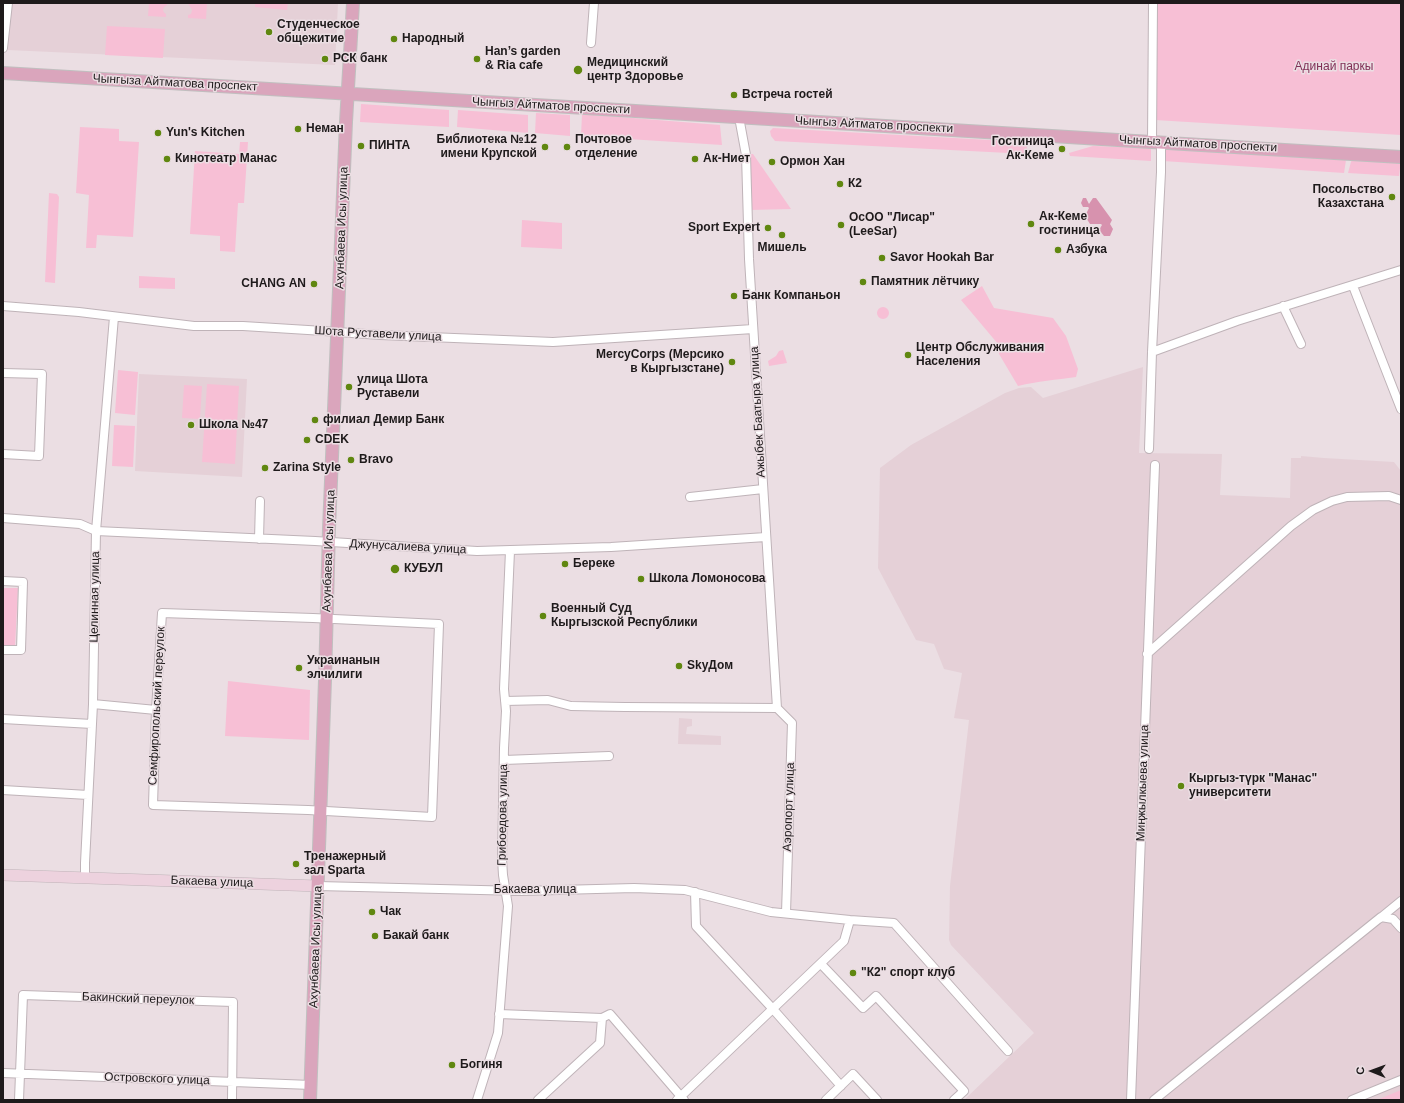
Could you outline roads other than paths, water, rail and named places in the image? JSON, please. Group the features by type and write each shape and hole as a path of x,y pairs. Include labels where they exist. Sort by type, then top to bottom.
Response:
{"main road":[{"name":"Ахунбаева Исы улица","path":"310,1100 329,542 353,3"},
{"name":"Чынгыза Айтматова проспект","path":"3,73 348,94"},
{"name":"Чынгыз Айтматов проспекти","path":"348,94 1401,156"},
{"name":"Бакаева улица","path":"3,876 318,886"}],"street":[{"path":"3,48 8,3"},
{"path":"591,44 594,3"},
{"path":"1149,449 1152,352 1161,172 1156,142 1153,3"},
{"name":"Ажыбек Баатыра улица","path":"739,117 746,156 748,259 754,329 776,708"},
{"path":"1152,352 1195,335 1283,306 1353,286 1401,270"},
{"path":"1353,286 1401,408"},
{"name":"Шота Руставели улица","path":"3,306 79,312 194,326 243,326 338,331 380,335 552,342 754,329"},
{"path":"1283,306 1301,344"},
{"name":"Целинная улица","path":"86,878 88,795 93,704 96,531 114,317"},
{"path":"3,373 42,374 39,456 3,454"},
{"name":"Миңжылкыева улица","path":"1131,1100 1154,465"},
{"path":"690,497 763,489"},
{"path":"1148,654 1290,526 1313,510 1347,496 1389,496 1401,500"},
{"path":"259,538 260,501"},
{"name":"Джунусалиева улица","path":"3,518 80,524 96,531 259,538 477,551 611,547 766,537"},
{"name":"Грибоедова улица","path":"477,1100 498,1033 508,906 502,859 506,711 504,690 510,551"},
{"path":"3,581 23,582 21,650 3,650"},
{"name":"Семфиропольский переулок","path":"162,613 327,619 439,624 432,817 321,810 153,805 156,710 162,613"},
{"path":"505,701 548,700 571,706 776,708"},
{"path":"93,704 156,710"},
{"name":"Аэропорт улица","path":"776,708 792,723 786,913"},
{"path":"3,719 92,724"},
{"path":"504,760 609,756"},
{"path":"3,790 88,795"},
{"name":"Бакаева улица","path":"318,886 521,891 634,888 685,890 771,912 894,923 1008,1050"},
{"path":"695,892 696,926 772,1008 841,1086"},
{"path":"1154,1100 1401,900"},
{"path":"1374,923 1380,917 1393,918 1401,928"},
{"path":"499,1014 602,1018 610,1014 680,1099 772,1008 844,941 850,920"},
{"path":"821,964 863,1008 876,996 964,1091 954,1100"},
{"name":"Бакинский переулок","path":"20,1074 23,995 233,1002 232,1100"},
{"path":"538,1100 600,1043 602,1018"},
{"name":"Островского улица","path":"3,1073 311,1085"},
{"path":"19,1100 20,1074"},
{"path":"826,1100 853,1074 877,1100"},
{"path":"1352,1100 1401,1080"}],"place":[{"name":"Студенческое общежитие","path":"269,32"},
{"name":"Народный","path":"394,39"},
{"name":"РСК банк","path":"325,59"},
{"name":"Han’s garden & Ria cafe","path":"477,59"},
{"name":"Медицинский центр Здоровье","path":"578,70"},
{"name":"Встреча гостей","path":"734,95"},
{"name":"Неман","path":"298,129"},
{"name":"Yun's Kitchen","path":"158,133"},
{"name":"ПИНТА","path":"361,146"},
{"name":"Библиотека №12 имени Крупской","path":"545,147"},
{"name":"Почтовое отделение","path":"567,147"},
{"name":"Гостиница Ак-Кеме","path":"1062,149"},
{"name":"Кинотеатр Манас","path":"167,159"},
{"name":"Ак-Ниет","path":"695,159"},
{"name":"Ормон Хан","path":"772,162"},
{"name":"К2","path":"840,184"},
{"name":"Посольство Казахстана","path":"1392,197"},
{"name":"Ак-Кеме гостиница","path":"1031,224"},
{"name":"ОсОО \"Лисар\" (LeeSar)","path":"841,225"},
{"name":"Sport Expert","path":"768,228"},
{"name":"Мишель","path":"782,235"},
{"name":"Азбука","path":"1058,250"},
{"name":"Savor Hookah Bar","path":"882,258"},
{"name":"Памятник лётчику","path":"863,282"},
{"name":"CHANG AN","path":"314,284"},
{"name":"Банк Компаньон","path":"734,296"},
{"name":"Центр Обслуживания Населения","path":"908,355"},
{"name":"MercyCorps (Мерсико в Кыргызстане)","path":"732,362"},
{"name":"улица Шота Руставели","path":"349,387"},
{"name":"филиал Демир Банк","path":"315,420"},
{"name":"Школа №47","path":"191,425"},
{"name":"CDEK","path":"307,440"},
{"name":"Bravo","path":"351,460"},
{"name":"Zarina Style","path":"265,468"},
{"name":"Береке","path":"565,564"},
{"name":"КУБУЛ","path":"395,569"},
{"name":"Школа Ломоносова","path":"641,579"},
{"name":"Военный Суд Кыргызской Республики","path":"543,616"},
{"name":"SkyДом","path":"679,666"},
{"name":"Украинанын элчилиги","path":"299,668"},
{"name":"Кыргыз-түрк \"Манас\" университети","path":"1181,786"},
{"name":"Тренажерный зал Sparta","path":"296,864"},
{"name":"Чак","path":"372,912"},
{"name":"Бакай банк","path":"375,936"},
{"name":"\"К2\" спорт клуб","path":"853,973"},
{"name":"Богиня","path":"452,1065"}],"park label":[{"name":"Адинай паркы","path":"1334,67"}]}
